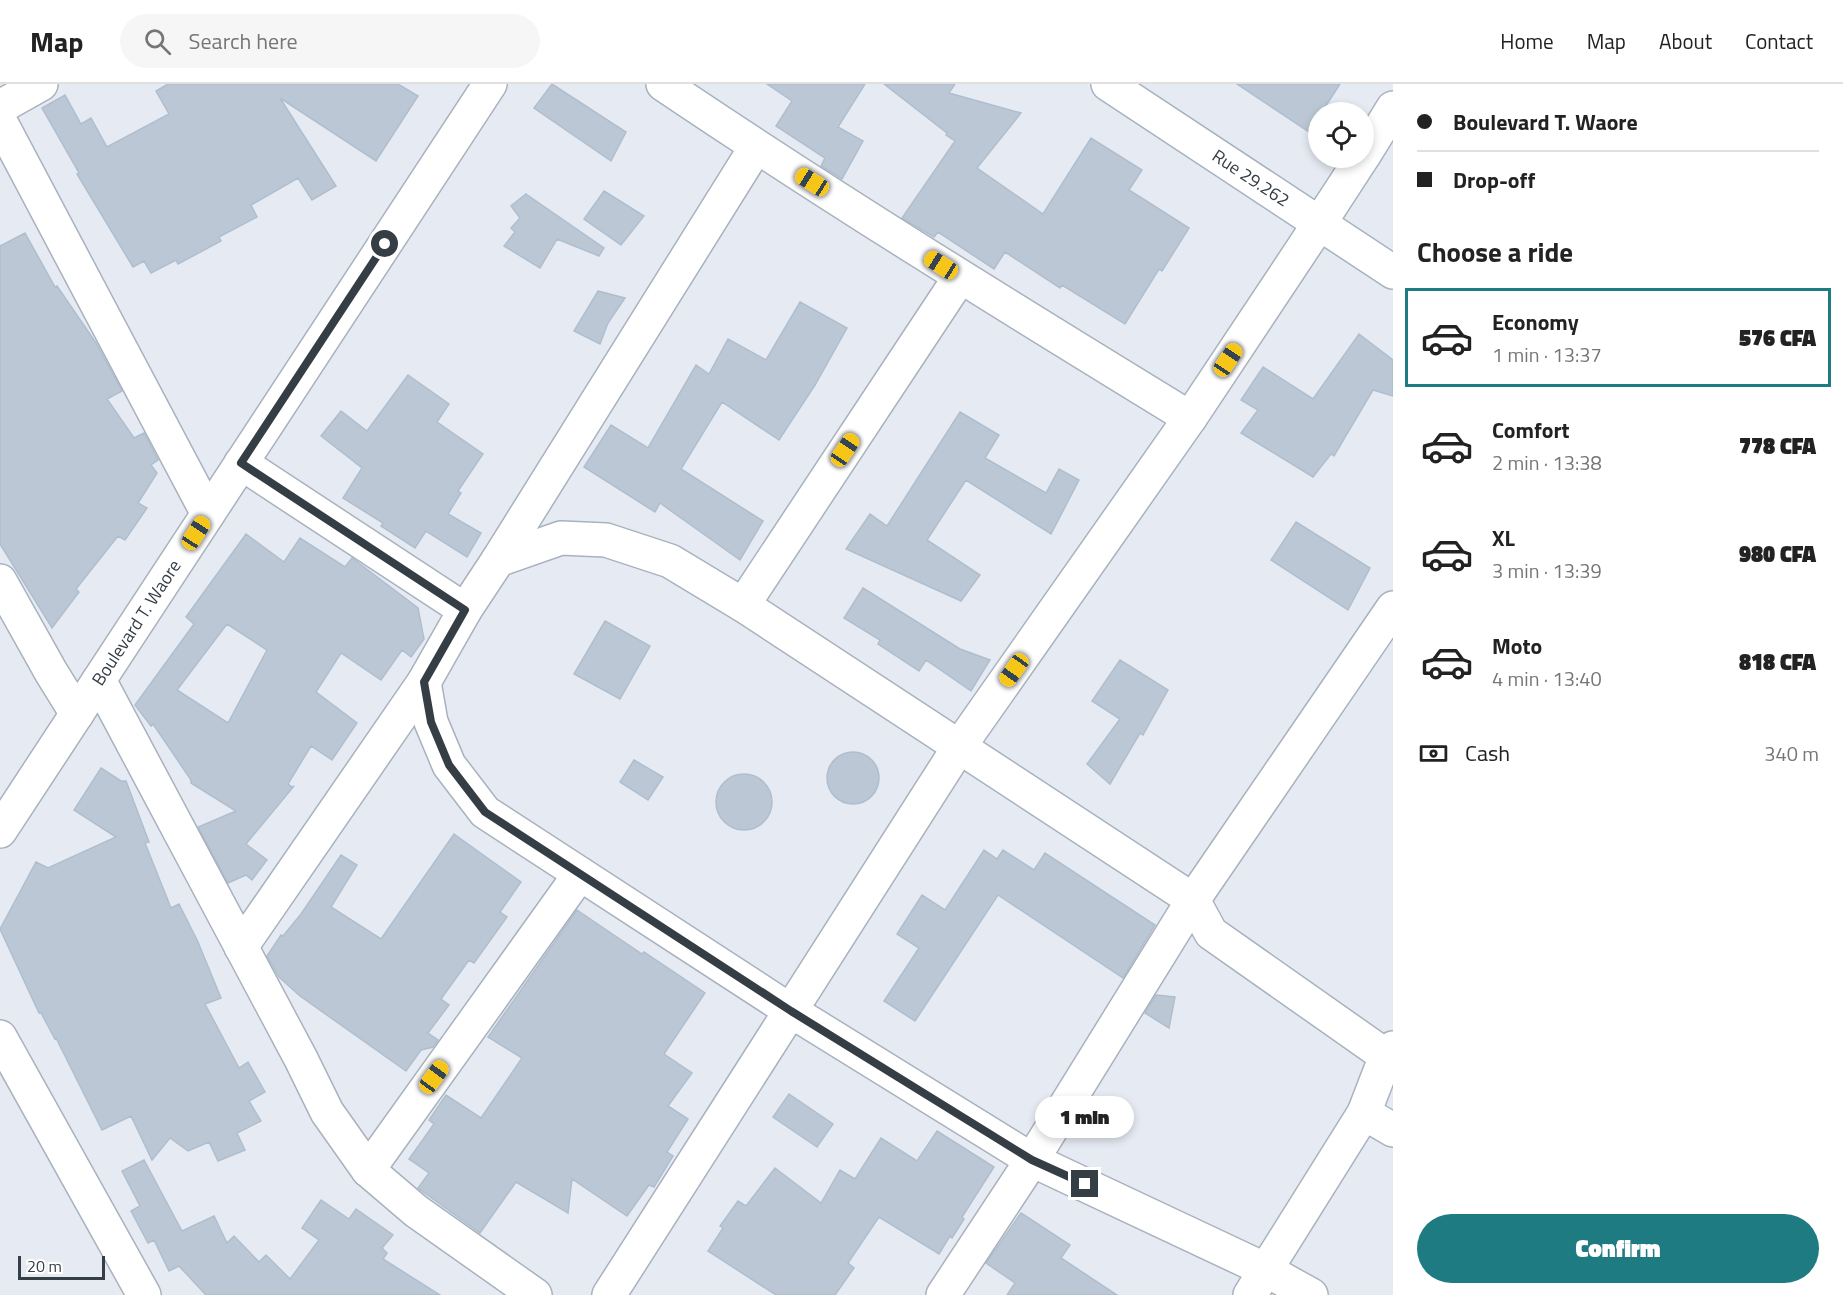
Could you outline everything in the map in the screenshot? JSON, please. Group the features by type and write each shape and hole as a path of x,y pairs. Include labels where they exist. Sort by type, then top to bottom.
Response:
{"street":[{"path":"0,107 41,84"},
{"name":"Boulevard T. Waore","path":"0,831 490,84"},
{"path":"663,84 756,147 960,277 1190,418"},
{"name":"Rue 29.262","path":"1108,84 1393,272"},
{"path":"1374,138 1393,108"},
{"path":"0,121 208,514"},
{"path":"241,947 424,682 465,610 756,147"},
{"path":"609,1295 959,747 1190,418 1355,168"},
{"path":"743,605 960,277"},
{"path":"241,463 465,610"},
{"path":"498,560 561,538 606,540 670,561 743,605 1193,900 1211,933 1390,1052 1364,1113 1258,1283"},
{"path":"0,581 77,714"},
{"path":"943,1295 1032,1160 1193,900 1393,608"},
{"path":"99,680 327,1112 368,1170 416,1211 535,1295"},
{"path":"424,682 431,722 449,765 485,812 791,1011 1032,1160 1258,1283 1311,1295"},
{"path":"368,1170 580,874"},
{"path":"0,1036 144,1295"},
{"path":"1364,1113 1393,1130"}],"building":[{"path":"168,84 398,84 418,96 376,161 280,98 336,186 312,200 298,178 251,205 257,217 219,237 221,241 178,264 176,260 151,273 144,261 133,267 77,174 79,173 42,108 65,95 81,124 91,118 107,147 169,114 156,91"},
{"path":"552,84 626,132 611,161 534,108"},
{"path":"767,84 865,84 838,127 863,141 842,179 821,166 825,158 776,126 792,101"},
{"path":"884,84 955,84 949,93 1021,113 977,168 1043,214 1091,138 1142,170 1129,190 1189,228 1162,271 1159,269 1125,324 1062,285 1060,288 1005,252 994,269 938,232 934,237 902,218 955,141"},
{"path":"1237,84 1340,84 1328,102 1308,102 1308,131"},
{"path":"604,191 644,216 621,245 584,219"},
{"path":"526,194 604,248 599,256 557,239 540,268 504,246 515,232 511,228 520,218 511,206"},
{"path":"25,233 55,287 57,286 96,343 122,391 107,399 134,438 144,433 158,460 151,465 157,473 138,503 147,508 125,540 118,536 76,589 79,592 52,628 0,544 0,246"},
{"path":"598,291 625,298 608,323 600,344 574,331"},
{"path":"800,302 847,328 815,385 779,440 722,402 681,469 763,521 740,560 660,503 655,512 584,467 611,425 648,448 696,365 709,374 728,339 766,360"},
{"path":"1359,334 1393,360 1393,396 1373,390 1334,456 1331,454 1313,477 1241,433 1258,410 1241,400 1263,367 1313,399"},
{"path":"408,375 449,404 437,422 483,454 458,491 461,493 448,514 481,533 467,557 426,531 415,548 381,526 383,523 343,498 362,468 321,436 341,411 367,431"},
{"path":"960,412 999,435 985,458 1046,493 1059,469 1079,480 1051,534 966,480 927,540 980,575 961,601 846,549 870,514 887,526"},
{"path":"1296,522 1370,568 1348,610 1271,560"},
{"path":"246,534 284,562 300,538 345,567 352,558 418,608 424,639 411,657 402,650 381,680 341,653 316,692 357,723 332,760 311,746 288,784 294,786 246,844 267,860 252,880 246,875 228,883 198,827 236,811 191,783 153,724 151,726 135,705 194,624 186,617","holes":["227,624 267,650 228,723 177,690"]},
{"path":"863,588 960,649 990,660 971,691 926,660 919,671 878,644 880,640 844,618"},
{"path":"605,621 650,646 620,699 574,674"},
{"path":"1120,660 1168,690 1143,735 1140,733 1110,784 1087,764 1120,719 1092,701"},
{"path":"848,752 858,752 868,756 875,763 879,778 875,793 868,800 858,804 848,804 838,800 831,793 827,783 827,773 831,763 838,756"},
{"path":"634,760 663,777 648,800 620,782"},
{"path":"101,768 121,781 126,781 149,842 145,843 171,908 179,904 198,942 221,998 205,1004 239,1068 248,1062 265,1092 249,1101 261,1121 237,1133 245,1150 218,1161 209,1142 188,1151 170,1138 152,1160 131,1116 102,1130 56,1038 39,1013 0,929 36,862 48,868 116,837 74,810"},
{"path":"744,774 759,779 767,787 772,802 767,817 759,825 744,830 729,825 721,817 716,802 721,787 729,779"},
{"path":"454,834 521,882 500,912 507,917 474,963 469,960 441,999 449,1005 428,1033 438,1040 433,1047 421,1050 406,1071 300,996 279,977 267,956 281,935 283,936 301,914 341,855 357,865 331,907 381,939"},
{"path":"984,850 997,859 1003,850 1034,870 1045,853 1155,925 1123,978 998,895 915,1021 884,1001 919,948 897,934 922,895 945,910"},
{"path":"577,910 705,993 664,1054 692,1073 668,1106 688,1119 667,1152 673,1156 654,1187 649,1185 627,1216 572,1179 568,1213 516,1182 480,1233 418,1188 429,1173 409,1159 434,1124 429,1120 446,1095 481,1118 522,1058 488,1037"},
{"path":"1156,995 1175,997 1169,1028 1145,1013"},
{"path":"789,1094 833,1124 817,1147 773,1117"},
{"path":"937,1131 994,1167 962,1217 964,1219 952,1238 950,1236 939,1254 879,1217 848,1263 854,1268 835,1295 776,1295 708,1251 723,1228 720,1226 738,1201 746,1206 775,1168 821,1203 840,1170 855,1179 881,1138 917,1161"},
{"path":"144,1160 182,1231 214,1216 227,1243 234,1236 259,1262 266,1255 290,1279 319,1240 302,1228 321,1200 349,1219 356,1209 393,1235 382,1248 387,1253 383,1259 440,1295 206,1295 179,1266 169,1271 154,1240 148,1243 131,1211 140,1206 122,1171"},
{"path":"1021,1213 1070,1245 1061,1258 1117,1295 1007,1295 1015,1283 986,1263"}],"route":[{"path":"385,244 241,463 465,610 424,682 431,722 449,765 485,812 535,846 791,1011 992,1136 1032,1160 1085,1184"}]}
